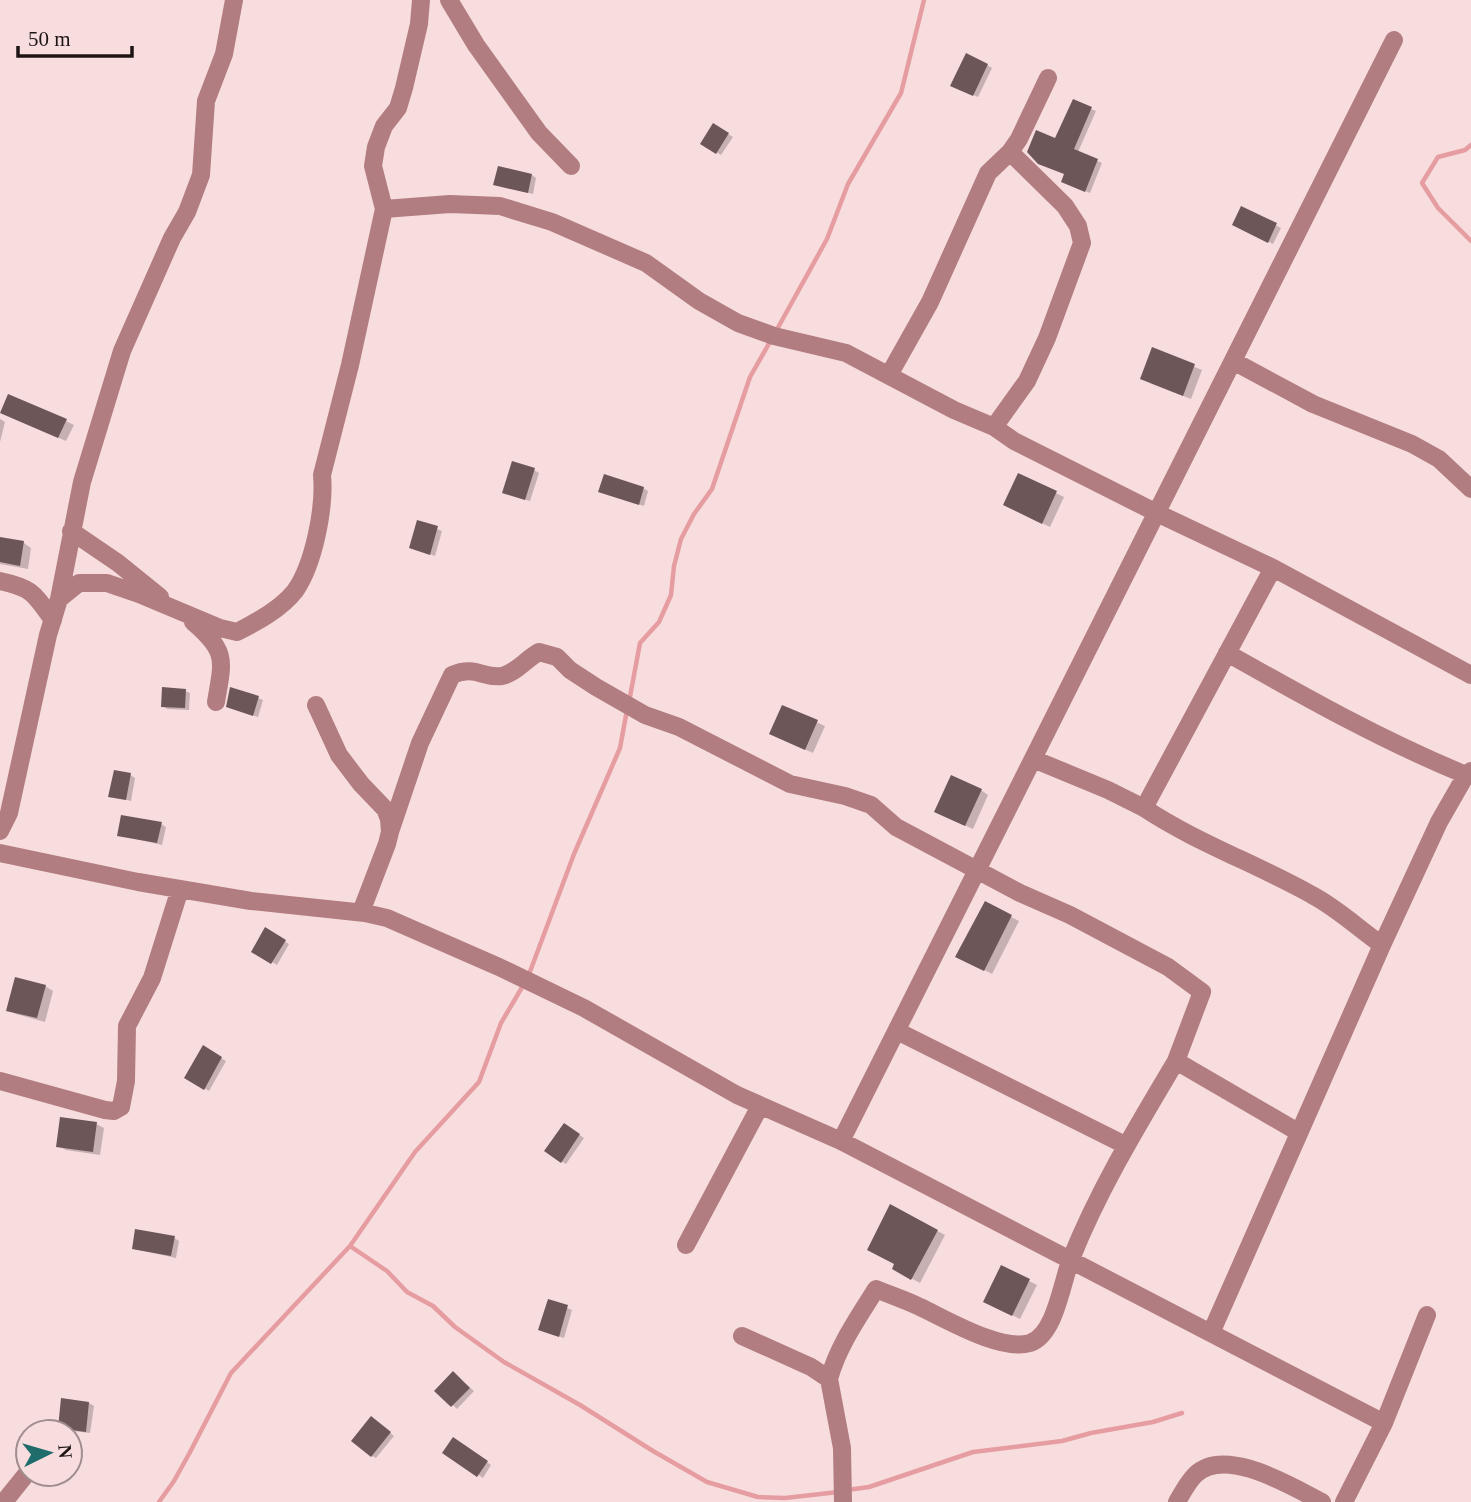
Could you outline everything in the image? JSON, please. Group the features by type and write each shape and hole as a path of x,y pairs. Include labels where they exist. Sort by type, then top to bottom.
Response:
{"street":[{"path":"0,831 9,813 52,620 60,598 82,482 122,351 172,238 187,212 201,174 206,101 224,54 234,0"},
{"path":"60,598 79,583 107,583 237,632 276,608 294,591 305,569 318,527 324,491 322,475 350,365 384,209 373,166 376,147 384,126 398,108 419,24 421,0"},
{"path":"449,0 476,45 539,133 571,166"},
{"path":"841,1141 1394,40"},
{"path":"889,375 930,302 988,173 1010,152 1019,139 1048,78"},
{"path":"994,427 1027,381 1047,338 1082,243 1078,226 1065,206 1010,152"},
{"path":"384,209 432,204 481,204 500,206 552,222 646,263 699,301 738,323 774,336 846,353 954,410 994,427 1014,441 1273,568 1471,675"},
{"path":"1233,361 1313,404 1412,444 1439,459 1471,489"},
{"path":"71,531 118,563 182,613 207,634 219,650"},
{"path":"1144,808 1273,568"},
{"path":"0,582 22,586 36,596 52,620"},
{"path":"216,702 222,665 219,650 224,629"},
{"path":"361,912 420,743 452,675 465,670 498,677 513,673 539,652 557,657 570,670 636,710 679,727 790,784 845,796 871,805 897,827 1168,967 1202,992 1176,1061 1125,1145 1070,1261 1059,1299 1046,1329 1031,1342 1007,1343 962,1327 876,1289 842,1345 829,1379 842,1448 843,1502"},
{"path":"1211,1334 1382,945 1439,822 1468,773 1403,749 1326,710 1227,653"},
{"path":"316,705 340,755 361,784 386,809 390,832"},
{"path":"1033,759 1108,790 1170,825 1266,870 1315,897 1382,945"},
{"path":"0,853 88,872 251,901 361,912 387,918 558,994 760,1106 841,1141 1384,1423"},
{"path":"0,1081 105,1110 114,1111 121,1107 126,1080 127,1026 152,978 180,888"},
{"path":"897,1031 1125,1145"},
{"path":"1176,1061 1298,1132"},
{"path":"686,1245 760,1106"},
{"path":"1344,1502 1384,1423 1427,1314"},
{"path":"742,1336 811,1367 829,1379"},
{"path":"1177,1502 1196,1473 1212,1466 1229,1465 1260,1472 1322,1502"},
{"path":"4,1502 15,1488"}],"building":[{"path":"966,53 988,64 973,96 950,86"},
{"path":"1073,99 1092,107 1074,149 1098,159 1085,192 1061,182 1064,174 1038,164 1027,152 1036,130 1055,138"},
{"path":"713,123 729,133 716,154 700,144"},
{"path":"498,166 532,174 528,193 493,185"},
{"path":"1241,206 1277,223 1268,243 1232,225"},
{"path":"1152,347 1195,364 1183,396 1140,379"},
{"path":"8,394 67,419 58,438 0,413"},
{"path":"512,461 535,468 525,500 502,493"},
{"path":"1018,473 1057,491 1042,524 1003,505"},
{"path":"604,474 644,487 639,505 598,492"},
{"path":"417,520 438,526 430,555 409,548"},
{"path":"0,537 24,541 20,566 0,562"},
{"path":"162,687 186,689 185,708 161,707"},
{"path":"230,687 259,696 253,716 226,707"},
{"path":"782,705 818,720 805,750 769,734"},
{"path":"114,770 131,773 126,800 108,797"},
{"path":"951,775 982,789 965,826 934,812"},
{"path":"121,815 162,822 157,843 117,836"},
{"path":"985,901 1012,915 984,971 955,957"},
{"path":"265,927 286,940 271,964 251,952"},
{"path":"15,977 46,985 37,1018 6,1011"},
{"path":"203,1045 222,1057 204,1090 184,1078"},
{"path":"60,1117 97,1122 93,1152 56,1147"},
{"path":"564,1123 580,1134 561,1163 544,1151"},
{"path":"890,1204 938,1230 911,1280 892,1269 894,1264 867,1250"},
{"path":"135,1229 175,1236 171,1256 132,1249"},
{"path":"1001,1265 1030,1279 1012,1316 983,1302"},
{"path":"548,1299 568,1305 559,1337 538,1330"},
{"path":"453,1371 470,1388 451,1407 434,1391"},
{"path":"61,1398 89,1402 86,1432 84,1418 59,1418"},
{"path":"371,1416 391,1432 371,1457 351,1441"},
{"path":"453,1437 488,1461 477,1477 442,1453"}],"waterway":[{"path":"775,333 827,239 848,184 901,93 924,0"},
{"path":"1471,145 1465,150 1438,157 1422,183 1438,208 1471,241"},
{"path":"629,702 640,643 659,622 671,595 674,566 681,539 694,514 712,489 750,377 771,340"},
{"path":"528,977 574,854 620,748 627,710"},
{"path":"159,1502 174,1481 231,1373 350,1246 415,1152 479,1082 501,1023 524,984"},
{"path":"350,1246 387,1271 407,1292 433,1306 455,1327 504,1362 707,1482 758,1497 785,1498 838,1492"},
{"path":"847,1490 869,1487 973,1452 1062,1441 1153,1422 1182,1413"}]}
